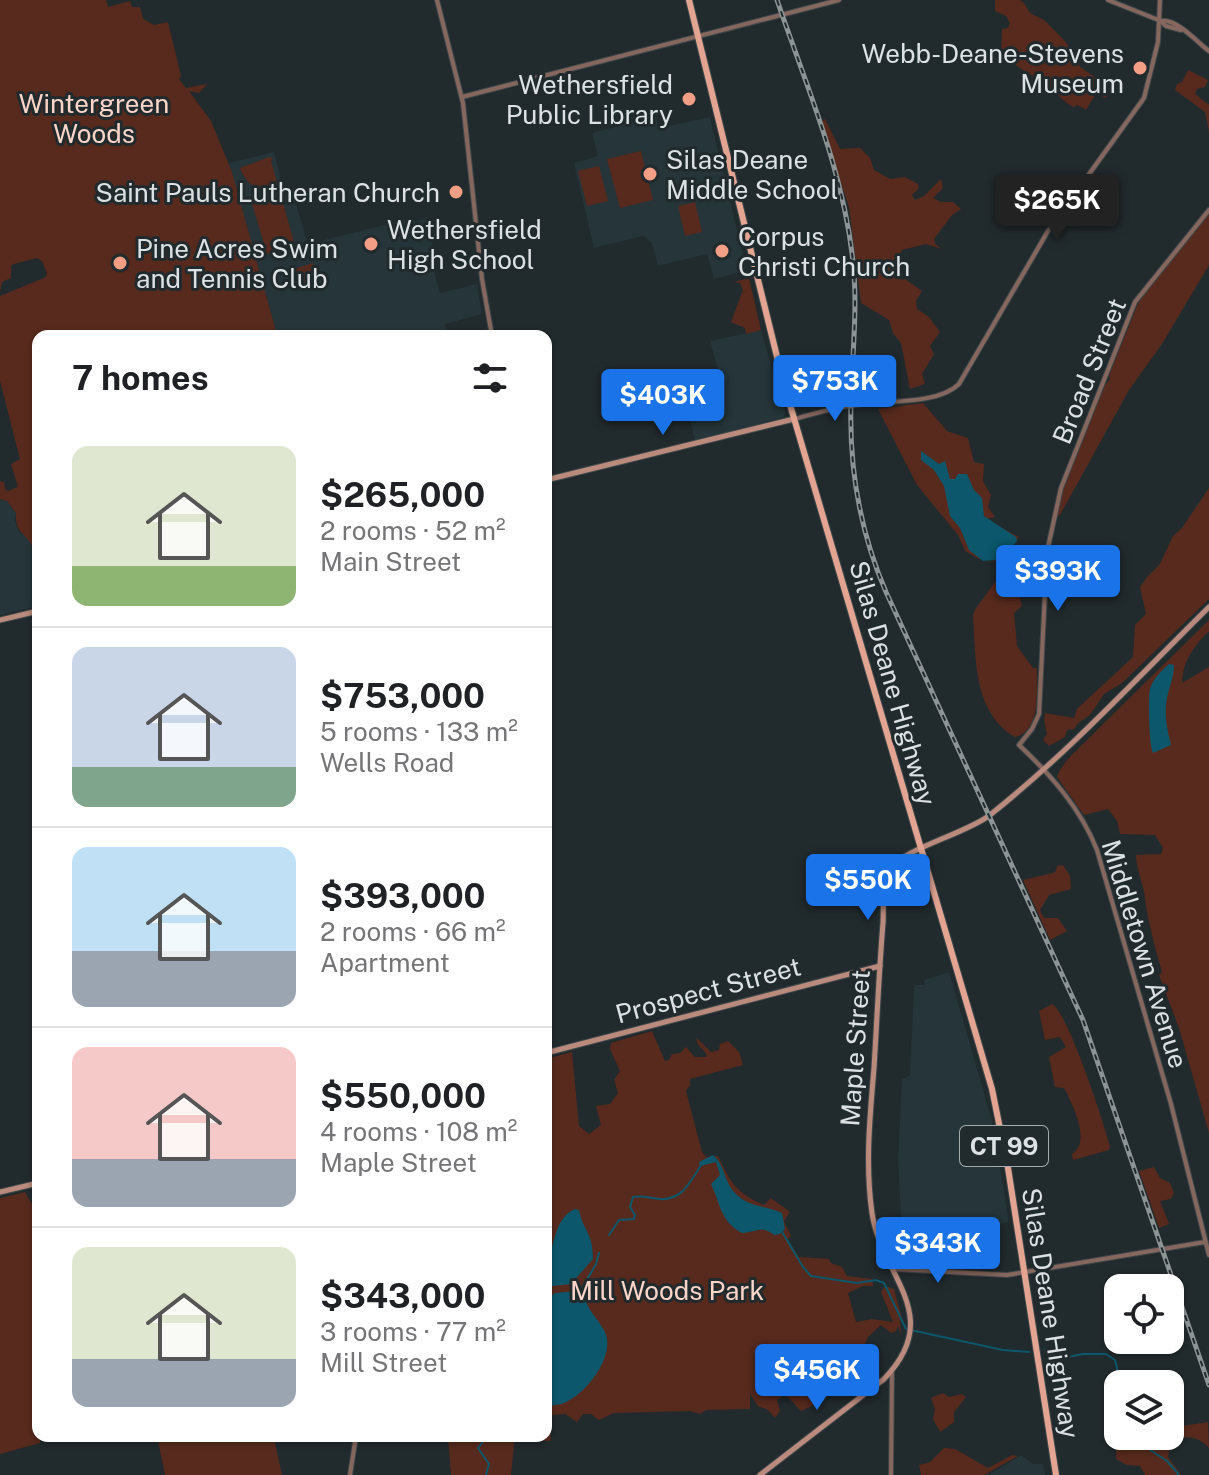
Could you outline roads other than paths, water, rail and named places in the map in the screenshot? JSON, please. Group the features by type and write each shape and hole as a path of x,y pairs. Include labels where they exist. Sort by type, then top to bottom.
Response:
{"main road":[{"name":"Silas Deane Highway","path":"689,0 794,419 992,1089 1008,1168 1056,1475"},
{"path":"552,479 794,419"},
{"name":"Maple Street","path":"760,1475 892,1370 899,1360 909,1330 907,1301 875,1229 869,1173 887,877 899,860 983,820 1044,768 1209,607"},
{"path":"0,620 32,612"},
{"name":"Prospect Street","path":"552,1051 880,966"},
{"path":"0,1192 32,1184"}],"street":[{"path":"437,0 462,97 482,279 491,330"},
{"path":"462,97 839,0"},
{"path":"1108,0 1181,30 1209,51"},
{"path":"794,419 872,403 940,395 956,388 963,380 1048,231 1141,103 1154,63 1161,21 1160,0"},
{"name":"Broad Street","path":"1019,745 1039,714 1046,559 1061,488 1135,302 1209,210"},
{"name":"Middletown Avenue","path":"1019,745 1044,768 1076,810 1097,850 1169,1095 1209,1255"},
{"path":"893,1269 990,1275 1025,1272 1205,1242"},
{"path":"891,1475 892,1370"},
{"path":"350,1475 355,1442"}],"water":[{"path":"921,451 939,464 945,461 950,479 955,479 958,474 967,474 974,490 982,498 984,516 1016,537 1017,541 1006,553 1005,559 983,561 969,550 960,528 950,516 944,486 934,470 921,460"},
{"path":"1169,664 1174,665 1166,710 1171,745 1153,753 1149,721 1150,689"},
{"path":"713,1155 731,1189 740,1198 782,1213 785,1229 780,1234 762,1230 742,1233 729,1223 711,1184 720,1175 716,1162 700,1166 699,1162"},
{"path":"579,1210 590,1237 593,1259 571,1284 552,1286 554,1239 568,1213"},
{"path":"584,1288 589,1307 605,1332 606,1352 590,1383 573,1398 552,1406 552,1295"}],"waterway":[{"path":"609,1235 619,1220 634,1219 630,1207 633,1197 674,1197 685,1189 702,1164"},
{"path":"781,1230 811,1276 857,1283 876,1280 884,1283 906,1329 1003,1350 1029,1352"},
{"path":"582,1288 599,1253"},
{"path":"1045,1349 1053,1351 1057,1359 1106,1354 1115,1360 1118,1370"},
{"path":"482,1443 478,1448 489,1464 486,1475"},
{"path":"1150,1450 1167,1461 1179,1475"}],"railway":[{"path":"777,0 833,162 848,228 855,297 852,451 858,499 869,546 886,592 1083,1020 1209,1385"}],"place":[{"name":"Webb-Deane-Stevens Museum","path":"1140,68"},
{"name":"Wethersfield Public Library","path":"689,99"},
{"name":"Silas Deane Middle School","path":"650,174"},
{"name":"Saint Pauls Lutheran Church","path":"456,192"},
{"name":"Wethersfield High School","path":"371,244"},
{"name":"Corpus Christi Church","path":"722,251"},
{"name":"Pine Acres Swim and Tennis Club","path":"120,263"}],"park label":[{"name":"Wintergreen Woods","path":"94,118"},
{"name":"Mill Woods Park","path":"667,1290"}]}
